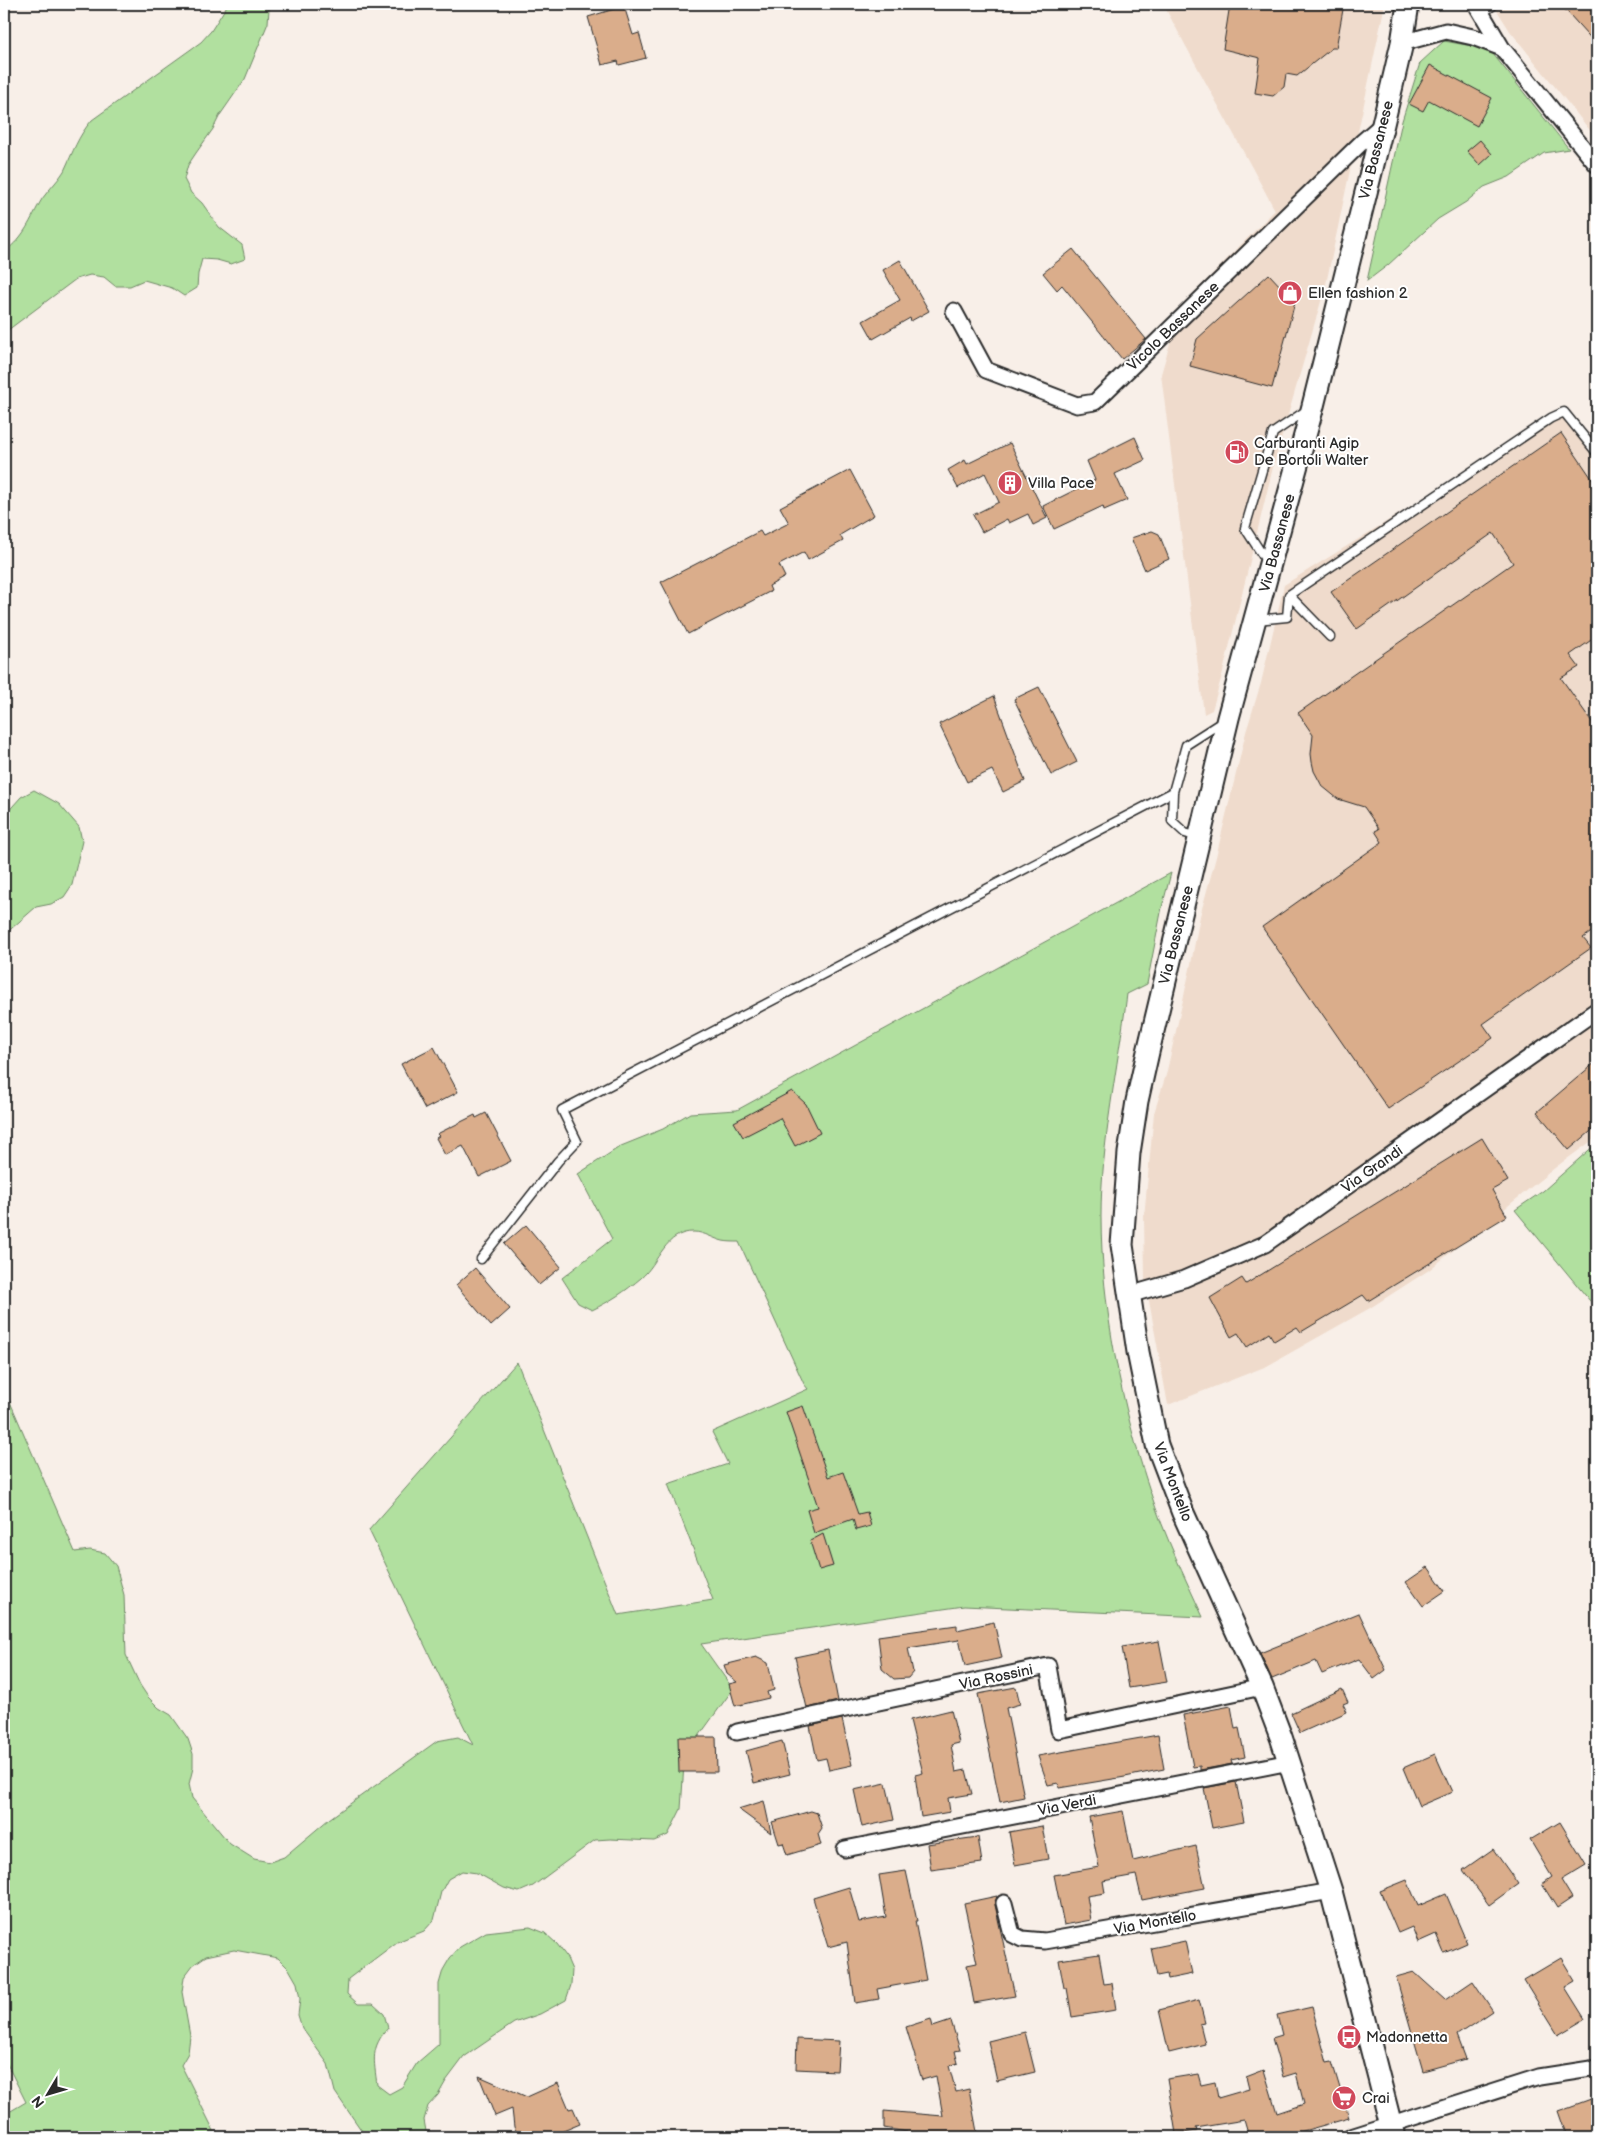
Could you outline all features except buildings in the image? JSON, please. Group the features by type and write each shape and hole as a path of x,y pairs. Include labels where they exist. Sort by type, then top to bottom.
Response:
{"main road":[{"name":"Via Bassanese","path":"1148,1052 1228,718 1313,406 1383,124 1402,43 1408,4"},
{"name":"Via Montello","path":"1148,1052 1129,1153 1122,1245 1129,1295 1157,1445 1183,1512 1262,1687 1290,1762 1331,1891 1393,2131"}],"street":[{"path":"1466,4 1479,9 1502,48 1597,165"},
{"path":"1402,43 1446,31 1473,36 1502,48"},
{"name":"Vicolo Bassanese","path":"954,312 986,370 1077,405 1095,402 1361,143 1383,124"},
{"name":"Via Grandi","path":"1129,1295 1184,1279 1265,1244 1597,1010"},
{"name":"Via Rossini","path":"736,1732 1048,1666 1059,1730 1262,1687"},
{"name":"Via Verdi","path":"845,1849 1290,1762"},
{"name":"Via Montello","path":"1004,1903 1012,1934 1022,1939 1045,1941 1331,1891"},
{"path":"1351,2137 1393,2131 1539,2077 1597,2068"}],"lane":[{"path":"1479,9 1495,4"},
{"path":"1270,567 1245,528 1273,433 1313,406"},
{"path":"1289,596 1564,412 1597,453"},
{"path":"1256,620 1287,617 1289,596"},
{"path":"1289,596 1330,637"},
{"path":"1200,837 1185,833 1172,821 1173,792 1186,745 1228,718"},
{"path":"481,1260 558,1161 577,1141 562,1110 1173,792"}],"shaded area":[{"path":"1163,4 1385,4 1326,284 1273,467 1223,672 1212,710 1204,714 1161,374 1178,316 1188,299 1275,210"},
{"path":"1493,4 1597,4 1597,139 1510,31"},
{"path":"1559,415 1597,451 1597,1137 1556,1167 1429,1270 1370,1308 1267,1366 1168,1405 1145,1279 1144,1217 1154,1113 1166,1075 1200,916 1246,732 1261,683 1284,585"}],"green space":[{"path":"228,4 272,4 269,9 268,23 245,79 188,165 184,179 191,193 202,203 219,227 242,245 245,259 231,264 217,260 202,259 197,288 184,296 172,288 144,280 130,286 115,286 104,277 90,275 76,279 4,333 4,252 22,234 42,199 62,175 83,132 92,120 201,42 211,31"},
{"path":"1444,41 1489,49 1569,149 1544,153 1509,177 1484,187 1466,202 1438,219 1388,265 1367,281 1402,121 1420,63"},
{"path":"34,790 59,804 79,827 82,841 72,885 64,897 51,904 36,907 4,935 4,816 21,797"},
{"path":"1171,873 1162,907 1147,984 1127,994 1104,1161 1101,1216 1102,1250 1109,1320 1115,1356 1140,1459 1162,1523 1203,1617 964,1606 701,1644 733,1689 681,1761 684,1764 681,1809 668,1835 654,1841 595,1840 533,1886 519,1892 504,1888 477,1873 462,1871 448,1879 441,1892 434,1920 424,1931 397,1942 348,1979 347,1994 358,2004 373,2004 384,2014 388,2028 378,2042 374,2061 377,2085 389,2094 402,2087 417,2063 439,2044 439,1984 443,1970 450,1958 460,1947 486,1932 530,1927 545,1933 566,1956 572,1970 571,1985 566,2000 540,2014 514,2023 464,2057 438,2095 428,2106 424,2120 427,2137 366,2137 335,2092 328,2064 302,2028 298,2015 300,1999 297,1983 289,1969 278,1958 234,1950 206,1956 193,1965 184,1977 182,1992 190,2036 188,2053 181,2065 217,2137 4,2137 4,2115 26,2102 4,2058 4,1388 75,1552 90,1550 105,1553 116,1566 124,1595 126,1655 140,1685 148,1697 159,1708 171,1715 188,1739 193,1754 193,1768 189,1784 192,1798 230,1844 254,1859 270,1862 284,1857 329,1819 437,1741 458,1737 473,1745 369,1530 517,1362 618,1615 713,1600 668,1484 728,1464 712,1432 808,1389 739,1242 723,1241 698,1232 684,1233 669,1242 647,1272 617,1296 592,1310 578,1303 562,1278 612,1239 578,1174 621,1146 663,1129 690,1113 737,1110"},
{"path":"1597,1143 1597,1307 1595,1307 1515,1210 1543,1191"}],"place":[{"name":"Ellen fashion 2","path":"1290,293"},
{"name":"Carburanti Agip De Bortoli Walter","path":"1237,452"},
{"name":"Villa Pace","path":"1010,483"},
{"name":"Madonnetta","path":"1349,2037"},
{"name":"Crai","path":"1344,2098"}]}
